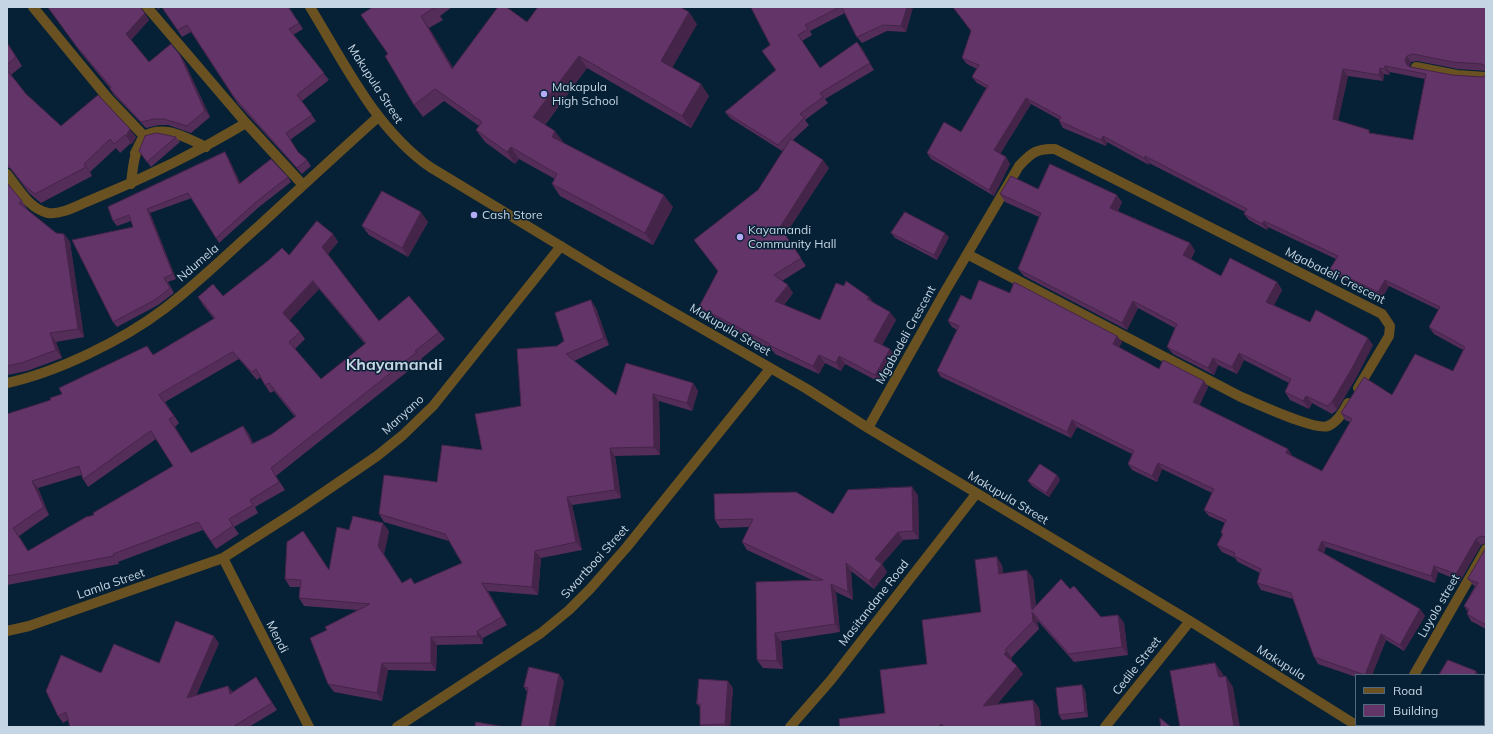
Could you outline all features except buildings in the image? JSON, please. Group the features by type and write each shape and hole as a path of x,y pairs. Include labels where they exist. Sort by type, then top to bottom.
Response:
{"street":[{"path":"33,7 107,97 144,136"},
{"path":"147,7 246,123 303,185"},
{"name":"Makupula Street","path":"311,7 378,117 411,154 561,246 770,369 807,389 976,494 1190,621"},
{"path":"1416,67 1486,77"},
{"name":"Ndumela","path":"7,383 35,377 66,364 124,335 164,309 202,278 378,117"},
{"path":"7,174 31,205 40,210 58,214 131,184 206,147 246,123"},
{"path":"131,184 135,153 144,136 151,132 170,132 206,147"},
{"name":"Mgabadeli Crescent","path":"868,428 967,254 1019,166 1042,148 1055,149 1382,314 1390,326 1388,336 1342,414 1328,426 1320,427 1241,397 967,254"},
{"name":"Manyano","path":"223,558 298,510 376,456 403,435 433,406 561,246"},
{"name":"Swartbooi Street","path":"397,727 541,633 569,610 590,589 626,548 770,369"},
{"name":"Masitandane Road","path":"790,727 831,680 976,494"},
{"name":"Luyolo street","path":"1415,674 1486,550"},
{"name":"Lamla Street","path":"7,631 30,626 223,558"},
{"name":"Mendi","path":"223,558 309,727"},
{"name":"Cedile Street","path":"1105,727 1190,621"},
{"name":"Makupula","path":"1190,621 1355,724"}],"place":[{"name":"Makapula High School","path":"544,94"},
{"name":"Cash Store","path":"474,215"},
{"name":"Kayamandi Community Hall","path":"740,237"}],"district":[{"name":"Khayamandi","path":"394,365"}]}
